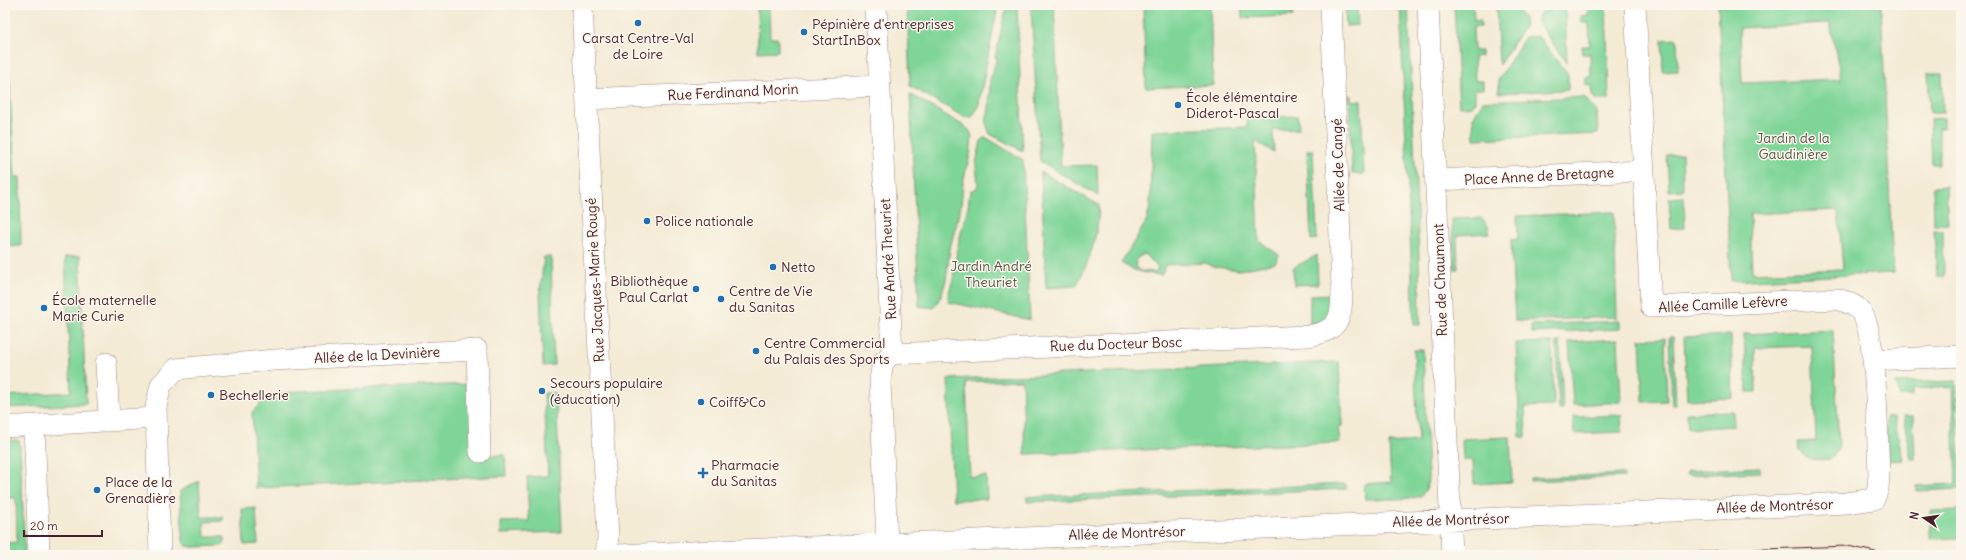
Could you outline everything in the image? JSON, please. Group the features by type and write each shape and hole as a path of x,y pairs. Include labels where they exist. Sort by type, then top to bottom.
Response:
{"street":[{"name":"Rue Jacques-Marie Rougé","path":"582,5 608,541 606,555"},
{"name":"Rue André Theuriet","path":"876,5 892,354"},
{"name":"Allée de Cangé","path":"1331,5 1342,288 1340,314 1337,324"},
{"name":"Rue de Chaumont","path":"1428,5 1452,555"},
{"name":"Allée Camille Lefèvre","path":"1635,5 1651,308 1837,299 1855,306 1862,313 1870,336 1873,360"},
{"name":"Rue Ferdinand Morin","path":"586,99 880,86"},
{"name":"Place Anne de Bretagne","path":"1436,180 1643,171"},
{"name":"Rue du Docteur Bosc","path":"892,354 1308,336 1322,334 1332,329 1337,324"},
{"name":"Allée de la Devinière","path":"155,418 161,385 176,369 274,360 477,350 480,452"},
{"path":"889,549 880,380 883,362 892,354"},
{"path":"1873,360 1961,356"},
{"name":"Allée de Montrésor","path":"617,555 889,549 1450,520 1865,502 1874,499 1878,488 1879,474 1873,360"},
{"path":"106,363 109,421"},
{"path":"5,427 155,418 160,555"},
{"path":"34,426 39,555"}],"green space":[{"path":"757,5 769,5 770,38 778,38 778,51 758,52"},
{"path":"907,5 998,5 978,108 971,118 964,117 910,86"},
{"path":"1007,5 1017,5 1023,151 990,134 986,123 989,110 990,80 997,58 995,57"},
{"path":"1031,5 1054,5 1061,166 1097,165 1098,196 1040,161"},
{"path":"1143,5 1210,5 1213,85 1146,88"},
{"path":"1241,5 1292,5 1293,16 1242,18"},
{"path":"1345,5 1357,5 1358,25 1346,26"},
{"path":"1400,5 1408,5 1419,257 1420,325 1414,325"},
{"path":"1454,5 1473,5 1474,21 1480,20 1481,27 1473,27 1474,51 1481,51 1481,56 1474,57 1475,81 1483,81 1483,89 1475,89 1475,101 1472,106 1459,107"},
{"path":"1496,5 1514,5 1524,19 1525,25 1499,65"},
{"path":"1546,5 1565,5 1567,63 1538,23 1538,17"},
{"path":"1588,5 1606,5 1609,100 1596,100 1592,95 1591,85 1585,85 1585,78 1591,77 1590,54 1583,54 1582,46 1590,46 1589,23 1582,23 1581,16 1588,15"},
{"name":"Jardin de la Gaudinière","path":"1718,5 1881,5 1893,273 1731,281","holes":["1830,23 1841,79 1742,83 1740,28","1838,210 1843,269 1752,273 1750,214"]},
{"path":"1538,36 1568,75 1568,90 1499,93 1499,79 1525,37"},
{"path":"1677,39 1678,71 1663,72 1662,40"},
{"path":"9,72 15,177 20,177 21,246 5,247 5,74"},
{"path":"1928,73 1942,73 1943,113 1930,113"},
{"name":"Jardin André Theuriet","path":"910,94 964,126 970,131 972,137 970,155 963,182 961,206 950,248 946,280 941,296 934,308 919,306"},
{"path":"1349,95 1351,95 1351,101 1361,100 1364,174 1352,174"},
{"path":"1584,97 1597,112 1598,134 1474,139 1473,118 1483,101"},
{"path":"1298,116 1299,129 1273,130 1274,152 1255,141 1259,241 1279,255 1275,263 1239,270 1215,267 1205,263 1165,265 1162,275 1141,272 1131,269 1121,263 1146,222 1150,207 1152,131 1247,127 1247,118","holes":["1144,254 1158,267 1156,272 1140,271 1135,266 1137,258"]},
{"path":"1944,118 1944,128 1939,128 1939,164 1932,164 1930,119"},
{"name":"Jardin André Theuriet","path":"984,138 987,138 1023,160 1030,320 949,302 948,296 953,279 958,244 968,207 970,191 977,188 978,185 976,164 981,141"},
{"path":"1307,150 1313,150 1317,239 1311,240"},
{"path":"1682,154 1683,190 1669,191 1667,155"},
{"name":"Jardin André Theuriet","path":"1041,172 1099,205 1093,247 1076,286 1046,288"},
{"path":"1946,186 1948,224 1934,225 1933,187"},
{"path":"1684,197 1685,228 1671,229 1669,198"},
{"path":"1614,212 1617,317 1515,321 1511,240 1518,239 1517,216"},
{"path":"1481,218 1488,226 1490,233 1457,235 1458,269 1454,269 1452,219"},
{"path":"1934,230 1943,230 1944,277 1937,277"},
{"path":"1317,255 1318,284 1294,285 1293,268"},
{"path":"80,256 86,404 5,408 5,396 71,392 65,257"},
{"path":"544,257 551,257 554,365 543,366 540,292"},
{"path":"1333,294 1333,308 1325,321 1310,324 1310,295"},
{"path":"1620,321 1620,329 1532,333 1531,325"},
{"path":"1833,330 1839,446 1835,454 1830,459 1819,460 1809,458 1801,453 1798,442 1816,441 1812,346 1755,348 1756,392 1747,392 1744,334"},
{"path":"1731,335 1733,398 1687,400 1684,337"},
{"path":"1669,337 1673,337 1676,405 1672,405"},
{"path":"1665,338 1667,401 1643,402 1640,339"},
{"path":"1618,339 1621,402 1573,405 1569,342"},
{"path":"1552,342 1554,406 1525,407 1526,437 1520,437 1516,343"},
{"path":"1556,342 1560,342 1563,410 1559,410"},
{"path":"1414,350 1423,350 1428,476 1427,487 1420,496 1416,497 1365,499 1364,484 1391,482 1389,443 1418,441"},
{"path":"1339,362 1342,426 1338,427 1340,443 1025,454 1022,380 966,382 970,477 986,476 987,499 953,500 948,379"},
{"path":"1956,381 1961,489 1916,491 1916,486 1956,484 1952,387 1912,389 1912,396 1899,396 1896,383"},
{"path":"471,384 474,456 505,455 506,476 256,488 252,412 269,395 300,391"},
{"path":"544,393 556,393 562,532 501,534 501,522 529,521 527,477 548,476"},
{"path":"1733,411 1734,426 1688,429 1687,413"},
{"path":"1621,415 1622,432 1574,434 1573,417"},
{"path":"1903,416 1913,416 1915,459 1911,459"},
{"path":"1894,417 1903,460 1888,461 1886,418"},
{"path":"1510,437 1512,482 1474,484 1473,460 1463,460 1462,439"},
{"path":"5,441 19,441 20,446 25,555 5,555 5,543 17,542 16,498 5,498"},
{"path":"1760,467 1760,472 1686,475 1687,471"},
{"path":"1624,474 1624,477 1530,481 1530,478"},
{"path":"199,481 201,517 223,517 223,521 204,522 205,537 224,537 224,543 222,546 191,547 185,545 183,541 180,491"},
{"path":"1346,484 1346,489 1027,502 1027,497"},
{"path":"256,508 258,544 244,545 242,509"},
{"path":"1961,510 1961,538 1930,539 1930,511"}],"tram line":[{"path":"1600,555 1848,546 1889,555"}],"place":[{"name":"Carsat Centre-Val de Loire","path":"638,23"},
{"name":"Pépinière d'entreprises StartInBox","path":"804,32"},
{"name":"École élémentaire Diderot-Pascal","path":"1178,105"},
{"name":"Police nationale","path":"647,221"},
{"name":"Netto","path":"773,267"},
{"name":"Bibliothèque Paul Carlat","path":"696,289"},
{"name":"Centre de Vie du Sanitas","path":"721,299"},
{"name":"École maternelle Marie Curie","path":"44,308"},
{"name":"Centre Commercial du Palais des Sports","path":"756,351"},
{"name":"Secours populaire (éducation)","path":"542,391"},
{"name":"Bechellerie","path":"211,395"},
{"name":"Coiff&Co","path":"701,402"},
{"name":"Pharmacie du Sanitas","path":"703,473"},
{"name":"Place de la Grenadière","path":"97,490"}]}
